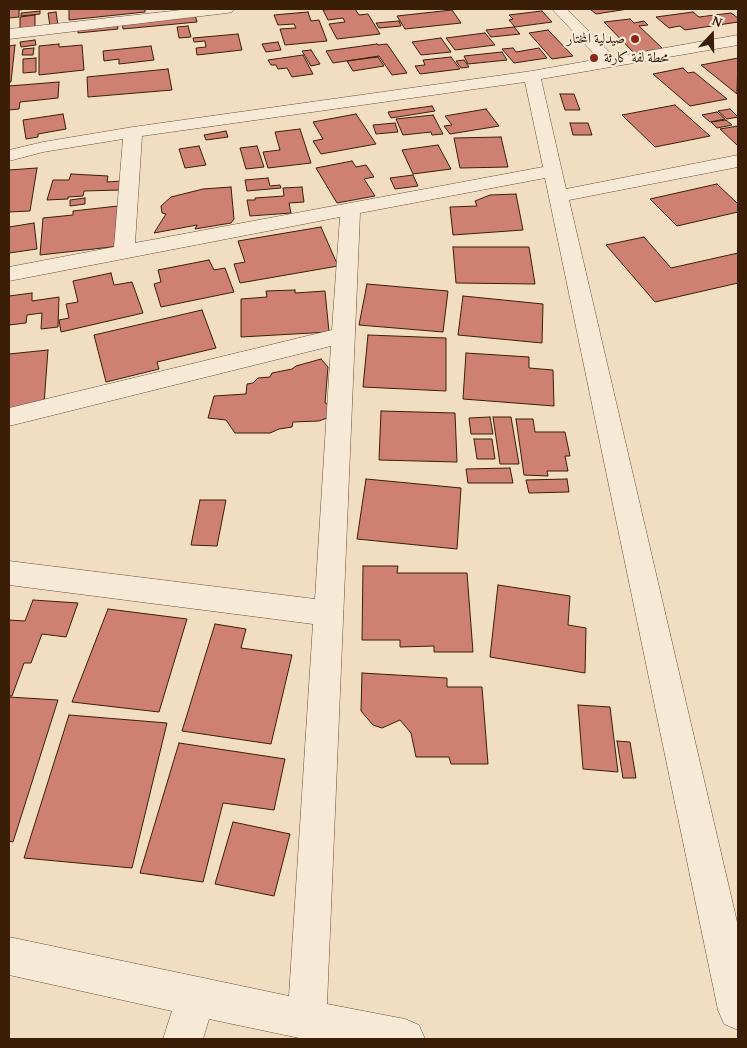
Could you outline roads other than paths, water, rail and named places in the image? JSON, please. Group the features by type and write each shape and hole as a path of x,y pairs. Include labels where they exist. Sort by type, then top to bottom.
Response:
{"street":[{"path":"9,34 227,9"},
{"path":"559,9 609,61"},
{"path":"9,155 133,132 532,76 609,61 738,40"},
{"path":"532,76 738,1010"},
{"path":"124,251 133,132"},
{"path":"9,274 350,209 738,161"},
{"path":"307,1020 350,209"},
{"path":"9,417 344,335"},
{"path":"9,573 328,613"},
{"path":"9,956 196,997 405,1039"},
{"path":"183,1039 196,997"}],"place":[{"name":"صيدلية المختار","path":"635,39"},
{"name":"محطة لفة كارثة","path":"594,58"}]}
